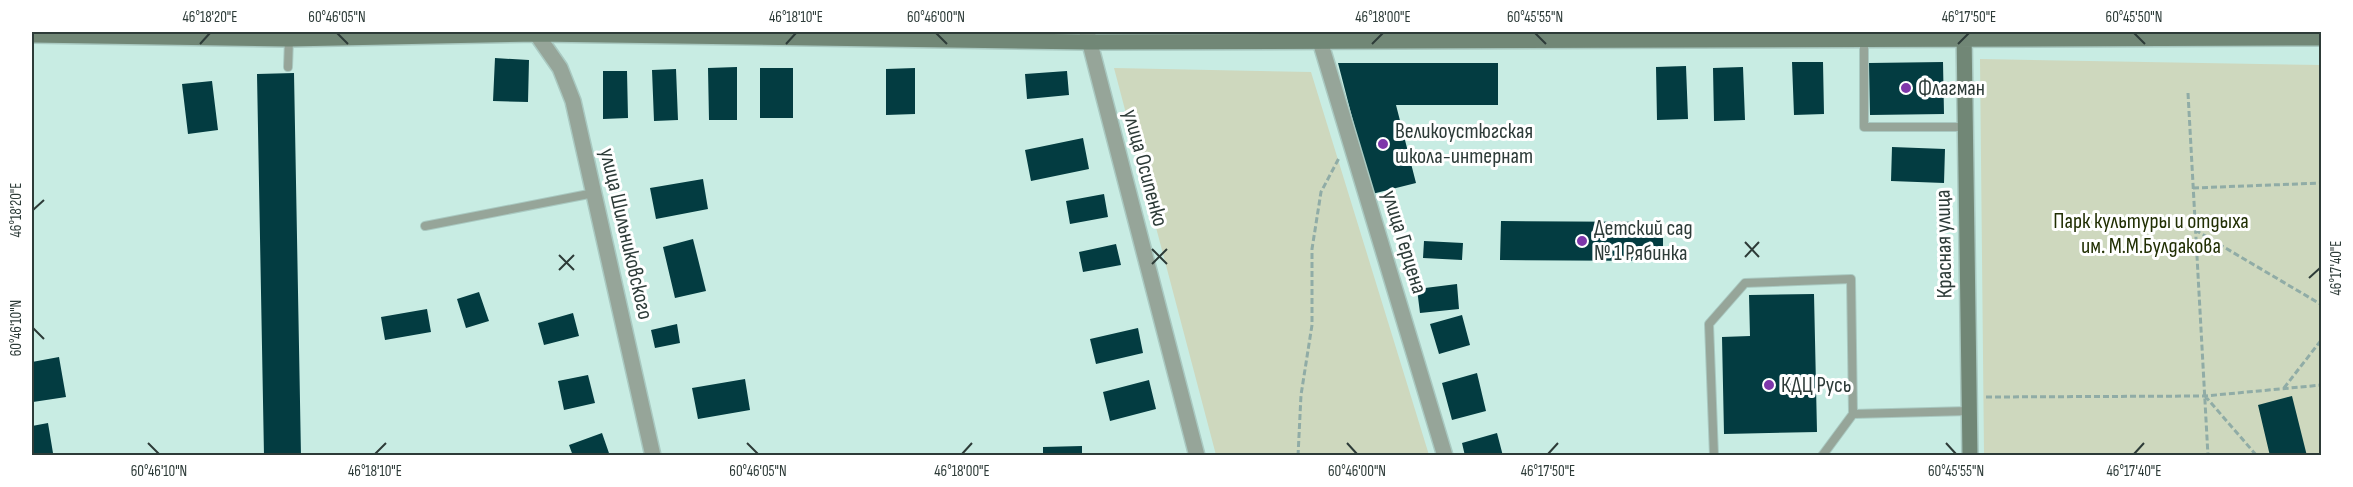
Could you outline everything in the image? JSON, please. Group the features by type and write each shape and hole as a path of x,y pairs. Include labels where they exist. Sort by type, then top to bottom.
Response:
{"street":[{"path":"32,35 227,35 289,39 537,33 1320,41 1546,36 1864,38 1964,34 2322,38"},
{"name":"улица Шильниковского","path":"537,33 560,68 573,101 653,456"},
{"name":"Красная улица","path":"1964,34 1970,456"},
{"name":"улица Осипенко","path":"1088,37 1197,456"},
{"name":"улица Герцена","path":"1320,41 1444,456"}],"lane":[{"path":"1864,38 1864,127 1965,126"},
{"path":"288,67 289,39"},
{"path":"425,226 594,193"},
{"path":"1714,456 1709,324 1745,283 1851,279 1853,414 1822,456"},
{"path":"1853,414 1969,404"}],"path":[{"path":"2188,93 2208,456"},
{"path":"1298,456 1300,394 1312,325 1312,249 1321,192 1349,138"},
{"path":"2193,188 2322,183"},
{"path":"2196,230 2322,305"},
{"path":"2283,389 2322,339"},
{"path":"1969,404 2205,396 2322,385"},
{"path":"2205,396 2257,456"}],"green space":[{"name":"Парк культуры и отдыха им. М.М.Булдакова","path":"1980,59 2321,65 2321,455 1984,455"},
{"path":"1114,68 1311,72 1429,455 1216,455"}],"building":[{"path":"495,58 529,60 528,102 493,101"},
{"path":"1792,62 1823,62 1824,114 1794,115"},
{"name":"Флагман","path":"1943,62 1944,114 1870,115 1869,63"},
{"name":"Великоустюгская школа-интернат","path":"1338,63 1498,63 1498,105 1396,105 1416,183 1372,194"},
{"path":"1686,66 1688,119 1657,120 1656,67"},
{"path":"737,67 737,120 709,120 708,68"},
{"path":"1743,67 1745,120 1714,121 1713,68"},
{"path":"760,68 793,68 793,118 760,118"},
{"path":"915,68 915,114 886,115 886,69"},
{"path":"676,69 678,120 654,121 652,70"},
{"path":"603,71 627,71 628,118 603,119"},
{"path":"1067,71 1069,95 1027,99 1025,74"},
{"path":"294,73 301,456 264,456 257,74"},
{"path":"212,81 218,130 188,134 182,84"},
{"path":"1083,138 1089,169 1031,181 1025,150"},
{"path":"1892,147 1945,149 1944,183 1891,181"},
{"path":"703,179 708,209 656,219 650,188"},
{"path":"1104,194 1108,217 1070,224 1066,201"},
{"name":"Детский сад № 1 Рябинка","path":"1501,221 1663,222 1663,261 1500,260"},
{"path":"693,239 706,291 675,298 663,247"},
{"path":"1424,241 1463,243 1462,260 1423,258"},
{"path":"1116,244 1121,265 1083,272 1079,252"},
{"path":"1457,284 1459,309 1420,313 1417,289"},
{"path":"479,292 489,321 466,328 457,299"},
{"name":"КДЦ Русь","path":"1814,294 1817,432 1724,434 1722,337 1750,336 1749,295"},
{"path":"427,309 431,332 385,340 381,317"},
{"path":"573,313 579,336 544,345 538,323"},
{"path":"1462,315 1470,345 1439,354 1430,324"},
{"path":"677,324 680,343 655,348 651,330"},
{"path":"1138,328 1143,353 1096,364 1090,339"},
{"path":"59,357 66,397 33,402 32,362"},
{"path":"1477,373 1486,411 1452,420 1442,383"},
{"path":"588,375 595,403 564,410 558,381"},
{"path":"745,379 750,410 698,419 692,388"},
{"path":"1149,380 1156,409 1110,421 1103,392"},
{"path":"2292,396 2307,456 2270,456 2258,405"},
{"path":"48,423 53,453 32,456 32,426"},
{"path":"602,433 610,456 573,456 569,445"},
{"path":"1497,433 1503,456 1465,456 1462,443"},
{"path":"1082,446 1082,456 1043,456 1043,447"}],"place":[{"name":"Флагман","path":"1906,88"},
{"name":"Великоустюгская школа-интернат","path":"1383,144"},
{"name":"Детский сад № 1 Рябинка","path":"1582,241"},
{"name":"КДЦ Русь","path":"1769,385"}]}
